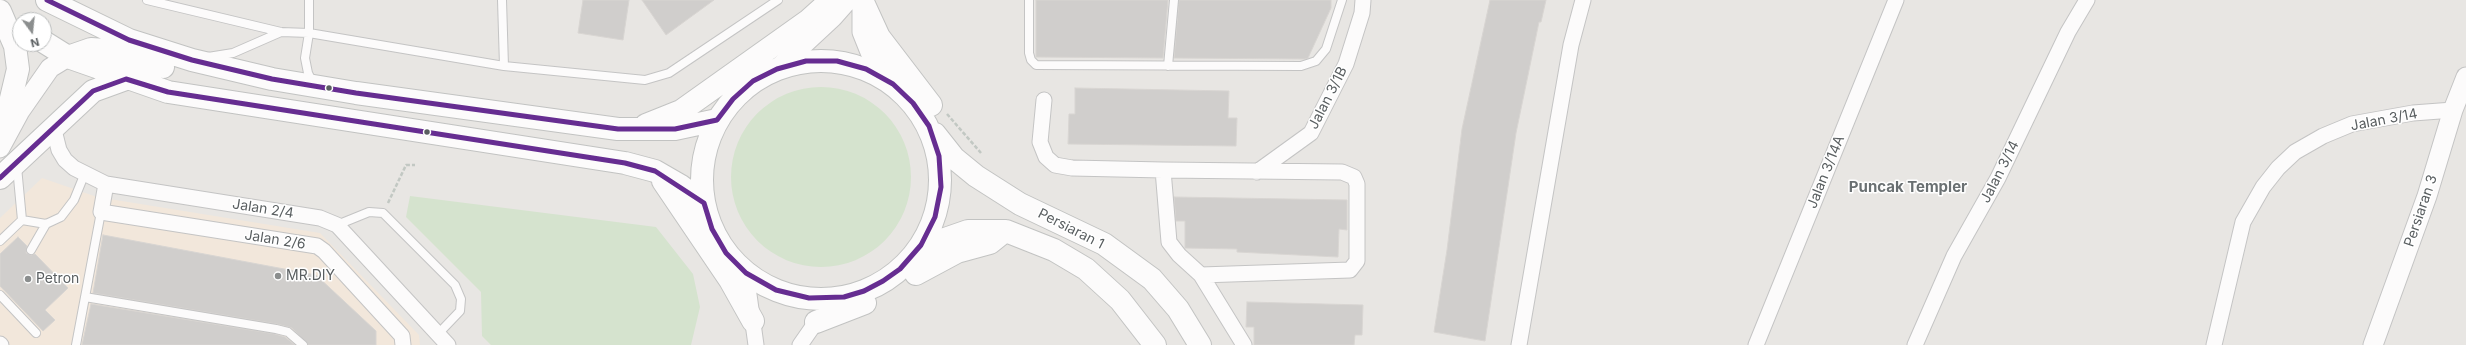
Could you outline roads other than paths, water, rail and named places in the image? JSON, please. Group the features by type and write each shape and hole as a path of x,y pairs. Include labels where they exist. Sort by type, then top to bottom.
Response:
{"main road":[{"path":"47,0 129,40 192,60 272,79 356,93 634,130 675,129 717,120"},
{"path":"634,130 681,111 809,20 831,0"},
{"path":"862,0 879,37 972,159 1002,193"},
{"path":"0,11 12,20"},
{"path":"0,11 15,46 18,69 8,111 0,129"},
{"path":"52,47 68,57 126,79 168,92 625,163 655,171 681,186 704,203"},
{"path":"68,57 91,49 105,50 208,78 272,79"},
{"path":"806,61 837,61 866,69 893,84 913,103 929,126 939,156 941,187 935,217 921,245 900,269 883,281 844,297 809,298 782,292 746,273 726,253 712,229 704,203 702,166 712,130 717,120 733,99 753,81 777,69 806,61"},
{"path":"0,178 18,164 93,91 126,79"},
{"name":"Persiaran 1","path":"929,126 954,158 976,176 1002,193 1104,244 1152,280 1178,309 1200,345"},
{"path":"655,171 677,199 753,321"},
{"name":"Persiaran 1","path":"900,269 946,239 968,231 1006,231 1054,250 1086,269 1120,300 1155,345"},
{"path":"816,322 873,301 932,264 957,252 990,243 1006,231"}],"street":[{"path":"777,69 833,17 848,0"},
{"path":"862,0 862,32 870,52 893,84"},
{"name":"Jalan 3/1B","path":"1257,172 1311,133 1346,64 1362,13 1363,0"},
{"path":"1519,345 1569,52 1583,0"},
{"name":"Jalan 3/14A","path":"1756,345 1896,0"},
{"name":"Jalan 3/14","path":"1915,345 1954,256 1998,178 2068,32 2087,0"},
{"path":"0,148 20,111 50,68 68,57"},
{"name":"Persiaran 3","path":"2373,345 2427,196 2453,110 2466,77"},
{"path":"1044,100 1040,142 1046,157 1055,164 1072,168 1257,172 1342,172 1354,177 1357,184 1357,261 1350,270 1342,272 1201,275"},
{"name":"Jalan 3/14","path":"2214,345 2242,222 2263,188 2278,168 2295,152 2323,136 2352,124 2413,113 2453,110"},
{"name":"Jalan 2/4","path":"54,130 59,150 65,160 106,184 320,218 337,225 443,340"},
{"path":"1163,170 1169,242 1179,255 1201,275 1244,345"},
{"path":"101,212 106,184"},
{"name":"Jalan 2/6","path":"101,212 317,246 324,251 402,336 402,345"},
{"path":"746,273 756,345"},
{"path":"800,345 816,322 844,297"}],"lane":[{"path":"147,0 281,32 309,33 504,66 645,80 669,73 778,0"},
{"path":"309,0 309,33 305,58 308,73 315,86"},
{"path":"502,0 504,66"},
{"path":"1029,0 1029,52 1031,60 1036,65 1168,66 1301,66 1316,61 1326,49 1342,0"},
{"path":"1168,66 1174,0"},
{"path":"192,60 233,53 281,32"},
{"path":"18,164 22,220"},
{"path":"22,220 46,224 61,217 74,200 85,173"},
{"path":"76,345 101,212"},
{"path":"337,225 369,212 383,213 455,285 460,299 460,311 443,340"},
{"path":"0,241 22,220"},
{"path":"32,250 46,224"},
{"path":"1,294 36,333"},
{"path":"85,298 276,329 288,332 303,345"}],"place":[{"name":"MR.DIY","path":"278,276"},
{"name":"Petron","path":"28,279"}],"district":[{"name":"Puncak Templer","path":"1908,187"}]}
